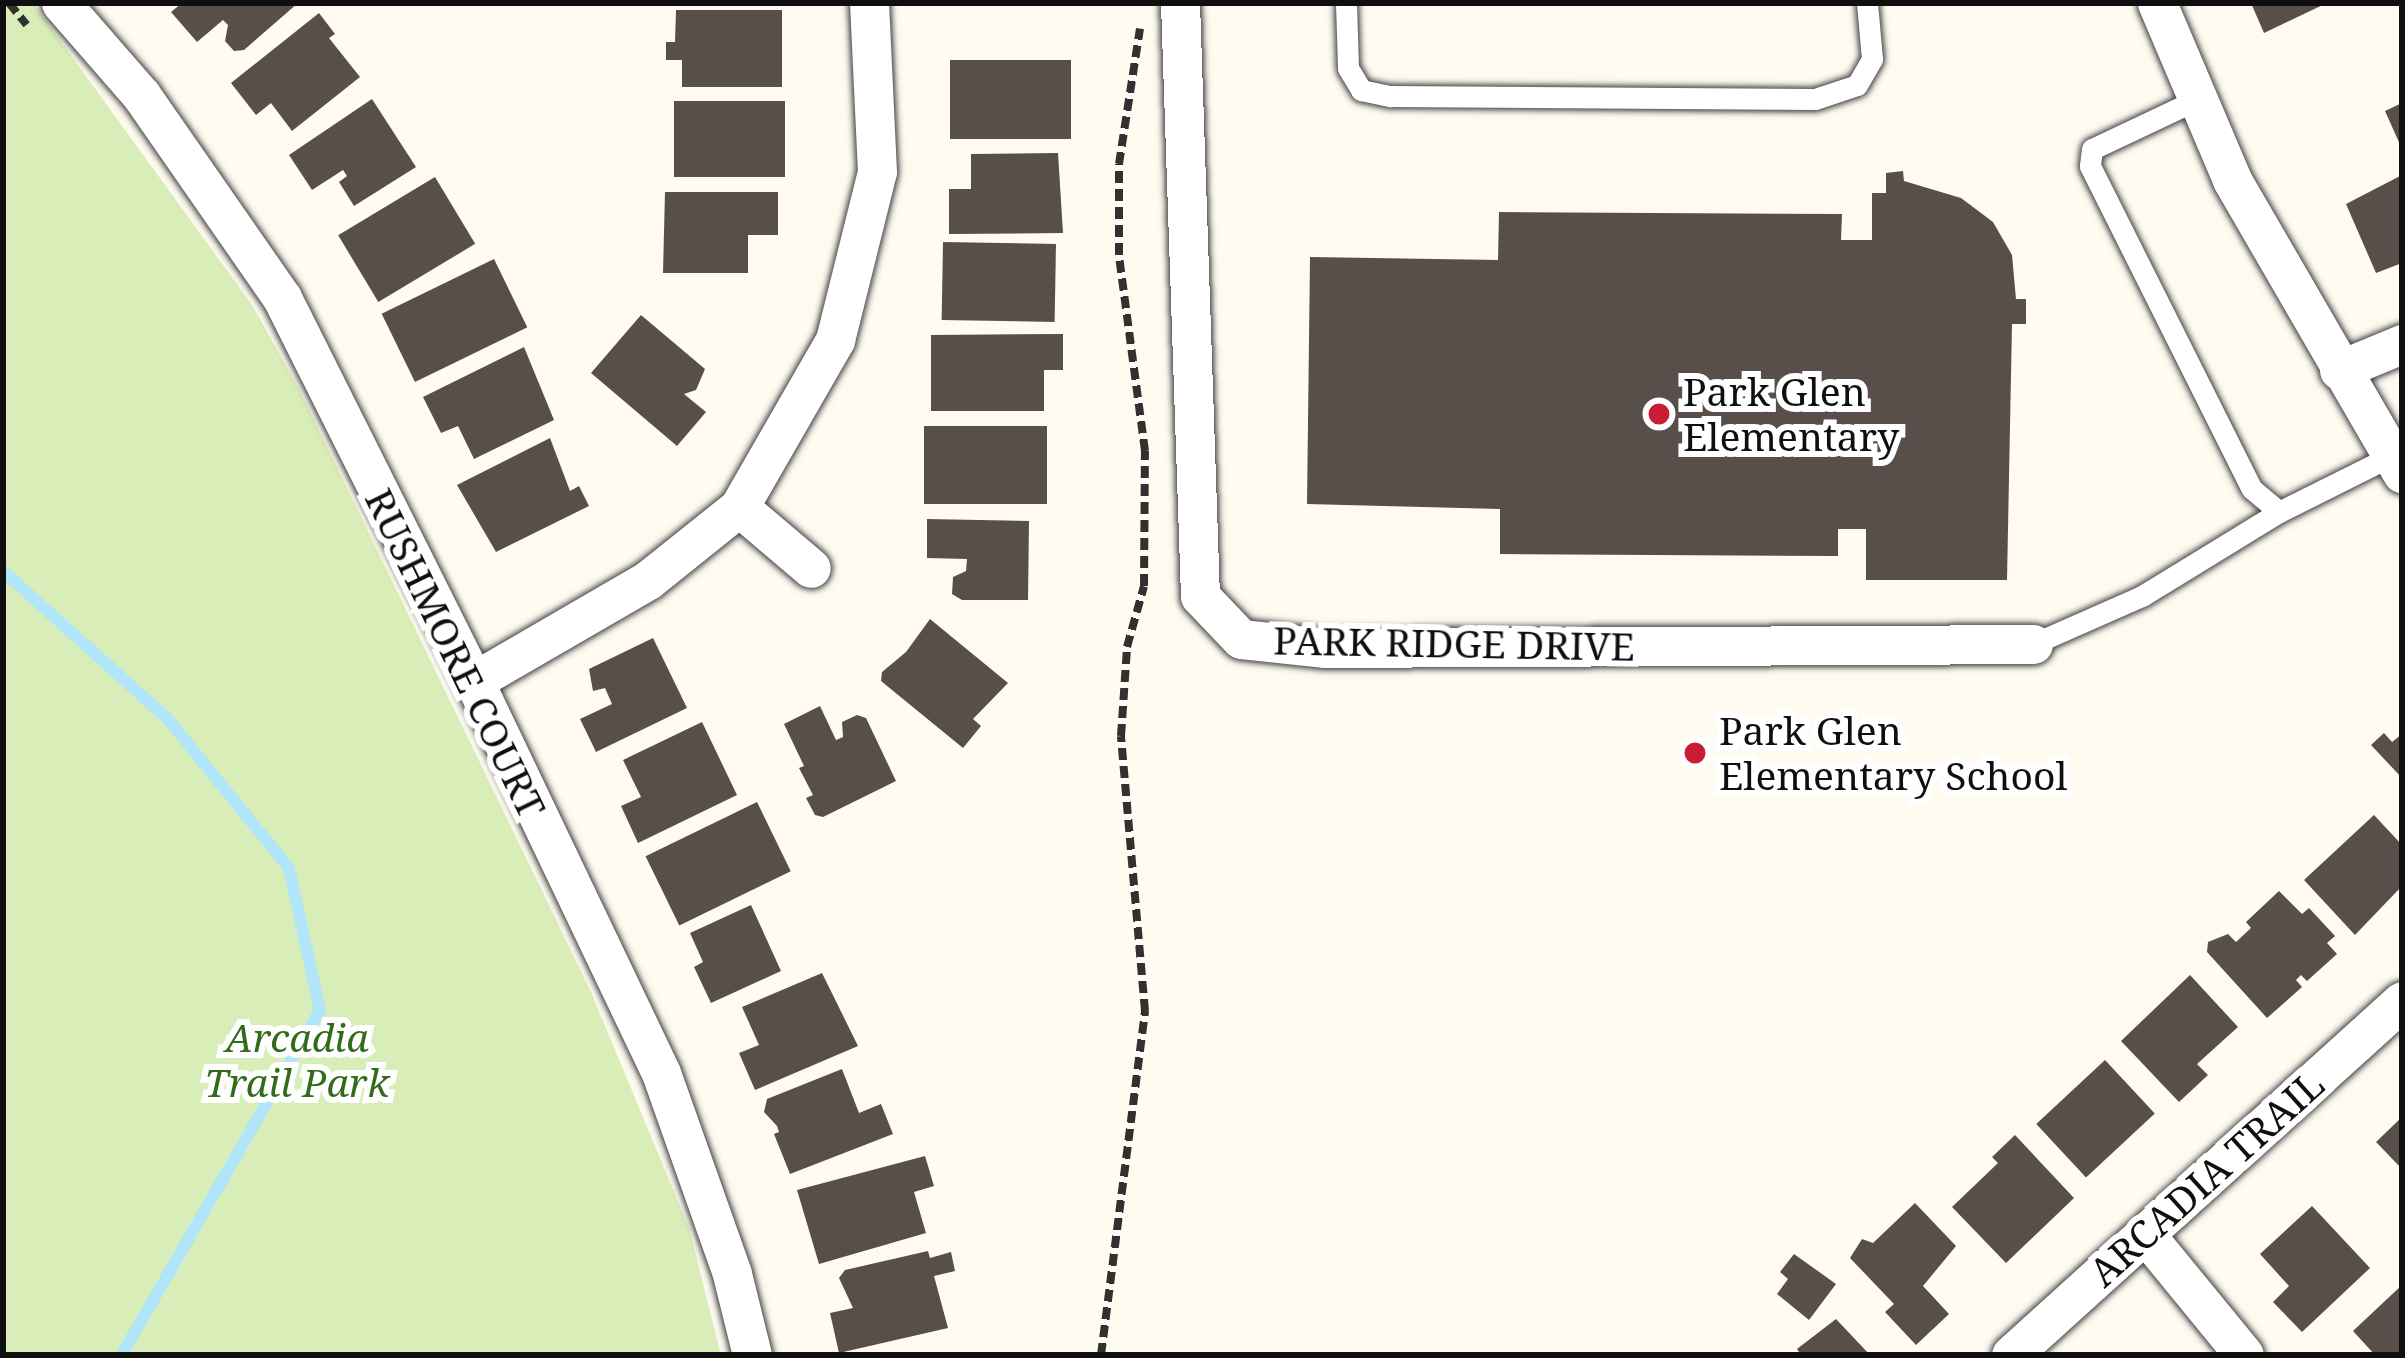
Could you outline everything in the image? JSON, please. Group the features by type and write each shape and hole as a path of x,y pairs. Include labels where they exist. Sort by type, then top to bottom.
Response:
{"street":[{"name":"RUSHMORE COURT","path":"61,3 141,95 282,298 474,681 661,1073 732,1274 752,1355"},
{"path":"474,681 648,580 739,507 835,340 877,172 869,3"},
{"name":"PARK RIDGE DRIVE","path":"1180,3 1200,596 1241,639 1324,648 2032,644"},
{"path":"2157,3 2232,180 2397,465"},
{"path":"2338,370 2402,344"},
{"path":"739,507 811,568"},
{"name":"ARCADIA TRAIL","path":"2011,1355 2402,1001"},
{"path":"2145,1234 2244,1355"}],"lane":[{"path":"1346,3 1348,68 1361,90 1390,96 1792,99 1815,99 1857,85 1872,59 1867,3"},
{"path":"2198,99 2092,148 2090,166 2252,489 2279,512"},
{"path":"2032,644 2142,596 2279,512 2397,465"}],"path":[{"path":"8,3 41,41"},
{"path":"1101,1355 1145,1011 1121,736 1127,647 1144,586 1145,451 1119,256 1119,164 1130,66 1141,24"}],"green space":[{"name":"Arcadia Trail Park","path":"3,3 33,3 252,305 300,391 591,992 689,1228 721,1355 3,1355"}],"building":[{"path":"182,3 298,3 244,50 234,51 225,41 228,25 223,20 197,42 171,12"},
{"path":"2251,3 2327,3 2264,33"},
{"path":"676,10 782,10 782,87 682,87 682,60 666,60 666,42 675,42"},
{"path":"319,13 335,34 329,38 360,77 292,131 271,103 256,115 231,83"},
{"path":"950,60 1071,60 1071,139 950,139"},
{"path":"372,99 416,167 354,206 339,182 347,176 343,170 312,190 289,155"},
{"path":"674,101 785,101 785,177 674,177"},
{"path":"2402,103 2402,149 2385,111"},
{"path":"1058,153 1063,233 949,234 949,189 971,189 971,154"},
{"name":"Park Glen Elementary","path":"1903,171 1904,181 1961,198 1993,222 2012,255 2016,299 2026,299 2026,324 2012,324 2007,580 1866,580 1866,529 1838,529 1838,556 1500,554 1500,509 1307,504 1310,257 1498,260 1499,212 1842,214 1841,240 1872,240 1872,193 1886,193 1886,173"},
{"path":"2402,175 2402,263 2376,273 2346,204"},
{"path":"435,177 475,244 378,302 338,235"},
{"path":"665,192 778,192 778,235 748,235 748,273 663,273"},
{"path":"943,242 1056,244 1055,322 942,320"},
{"path":"494,259 527,327 415,382 382,314"},
{"path":"641,315 705,369 696,390 684,394 706,412 677,446 591,373"},
{"path":"1063,334 1063,370 1044,370 1044,411 931,411 931,335"},
{"path":"524,347 554,420 474,459 458,426 441,433 423,397"},
{"path":"924,426 1047,426 1047,504 924,504"},
{"path":"550,438 570,491 579,486 589,506 496,552 457,485"},
{"path":"927,519 1029,521 1028,600 962,600 952,594 953,577 966,571 967,559 927,558"},
{"path":"930,619 1008,683 973,719 981,726 963,748 881,681 882,672 906,652"},
{"path":"653,638 687,708 596,752 580,719 612,704 605,688 593,691 589,669"},
{"path":"820,706 836,740 843,737 842,722 857,715 866,718 896,781 823,817 815,815 806,798 813,795 784,724"},
{"path":"702,722 737,795 638,843 621,806 641,797 623,760"},
{"path":"2384,733 2392,742 2402,734 2402,778 2371,745"},
{"path":"757,802 791,871 679,926 646,856"},
{"path":"2374,815 2402,845 2402,886 2355,935 2304,880"},
{"path":"2279,891 2302,914 2309,908 2335,936 2327,943 2337,954 2307,981 2301,975 2296,980 2302,987 2267,1018 2207,952 2208,942 2228,934 2236,942 2251,928 2246,922"},
{"path":"751,905 781,971 711,1003 694,967 703,962 690,933"},
{"path":"822,973 858,1046 755,1090 739,1053 759,1045 742,1007"},
{"path":"2190,975 2238,1027 2197,1064 2208,1075 2179,1102 2121,1041"},
{"path":"2105,1060 2155,1113 2086,1177 2036,1124"},
{"path":"842,1069 859,1113 881,1104 893,1134 790,1174 774,1134 779,1132 777,1126 764,1112 767,1099"},
{"path":"2402,1117 2402,1169 2376,1142"},
{"path":"2015,1135 2074,1198 2006,1263 1952,1207 1998,1163 1992,1157"},
{"path":"925,1156 934,1186 914,1192 926,1233 819,1264 797,1190"},
{"path":"1915,1203 1956,1246 1923,1286 1949,1314 1916,1345 1885,1312 1894,1304 1850,1258 1862,1239 1873,1243"},
{"path":"2312,1206 2370,1268 2302,1332 2273,1302 2289,1286 2260,1254"},
{"path":"928,1251 930,1258 951,1252 955,1271 934,1276 948,1328 839,1353 830,1313 853,1308 839,1278 845,1270"},
{"path":"1794,1254 1836,1284 1809,1320 1777,1294 1788,1279 1780,1272"},
{"path":"2402,1285 2402,1355 2375,1355 2353,1331"},
{"path":"1836,1319 1870,1355 1801,1355 1797,1349"}],"waterway":[{"path":"3,571 167,718 289,868 320,1010 122,1355"}],"place":[{"name":"Park Glen Elementary","path":"1659,414"},
{"name":"Park Glen Elementary School","path":"1695,753"}]}
